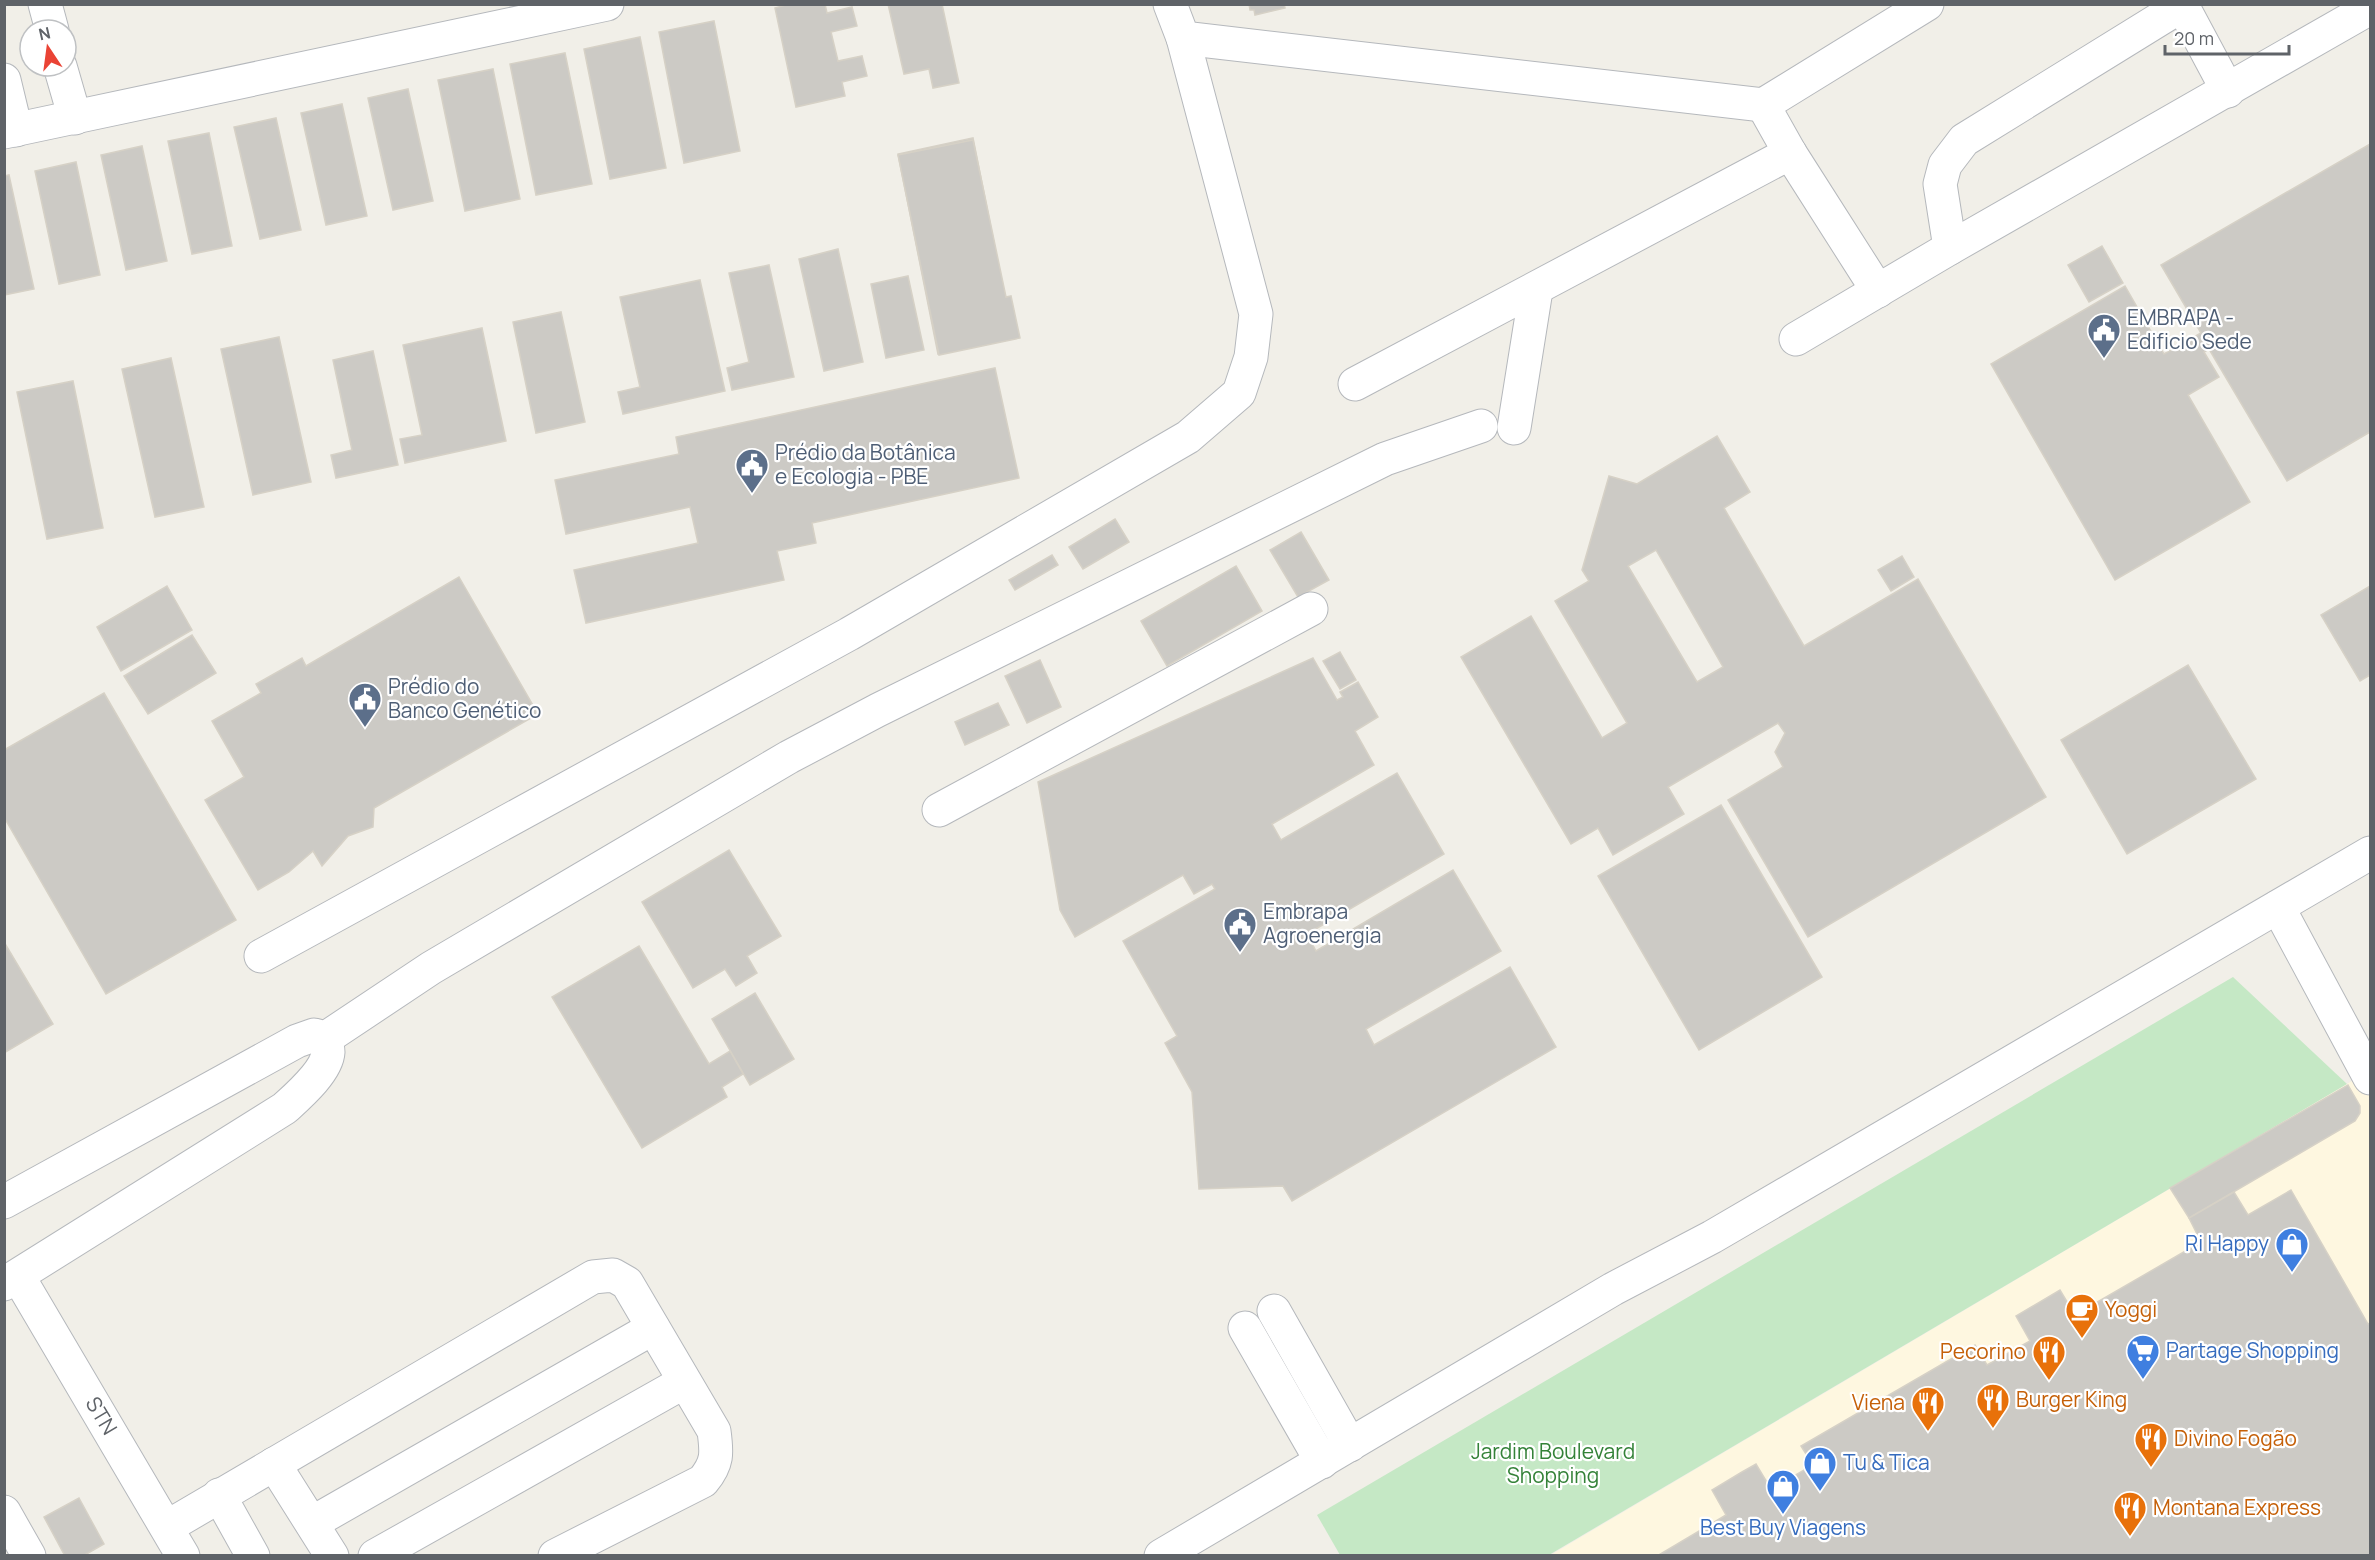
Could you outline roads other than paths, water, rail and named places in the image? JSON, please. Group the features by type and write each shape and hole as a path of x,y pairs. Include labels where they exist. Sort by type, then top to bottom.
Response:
{"street":[{"path":"4,80 10,131 607,4"},
{"path":"261,956 849,634 1188,437 1239,393 1251,357 1256,314 1183,38 1170,4"},
{"path":"1183,38 1764,105 1927,4"},
{"path":"1950,248 1940,184 1945,165 1964,140 2183,5 2228,91"},
{"path":"1796,339 1950,248 2370,8"},
{"path":"63,78 75,118"},
{"path":"1764,105 1790,153 1878,291"},
{"path":"1355,384 1536,290 1790,153"},
{"path":"1514,428 1536,290"},
{"path":"4,1202 297,1041 314,1035 326,1038 431,968 789,758 878,710 1385,459 1481,426"},
{"path":"939,810 1311,609"},
{"path":"1161,1556 1613,1289 1712,1237 2370,853"},
{"path":"2278,907 2370,1078"},
{"path":"11,1280 285,1108 324,1065 328,1052 326,1038"},
{"path":"167,1527 593,1277 613,1275 627,1283 714,1431 716,1448 714,1467 703,1481 555,1556"},
{"name":"STN","path":"11,1280 183,1556"},
{"path":"1274,1311 1350,1445"},
{"path":"312,1523 653,1328"},
{"path":"1245,1328 1322,1462"},
{"path":"375,1556 684,1382"},
{"path":"274,1464 332,1556"},
{"path":"219,1495 253,1556"},
{"path":"4,1512 29,1556"}],"place":[{"name":"EMBRAPA - Edificio Sede","path":"2104,359"},
{"name":"Prédio da Botânica e Ecologia - PBE","path":"752,494"},
{"name":"Prédio do Banco Genético","path":"365,728"},
{"name":"Embrapa Agroenergia","path":"1240,953"},
{"name":"Ri Happy","path":"2292,1273"},
{"name":"Yoggi","path":"2082,1339"},
{"name":"Partage Shopping","path":"2143,1380"},
{"name":"Pecorino","path":"2049,1381"},
{"name":"Burger King","path":"1993,1429"},
{"name":"Viena","path":"1928,1432"},
{"name":"Divino Fogão","path":"2151,1468"},
{"name":"Tu & Tica","path":"1820,1492"},
{"name":"Best Buy Viagens","path":"1783,1515"},
{"name":"Montana Express","path":"2130,1537"}],"park label":[{"name":"Jardim Boulevard Shopping","path":"1553,1464"}]}
